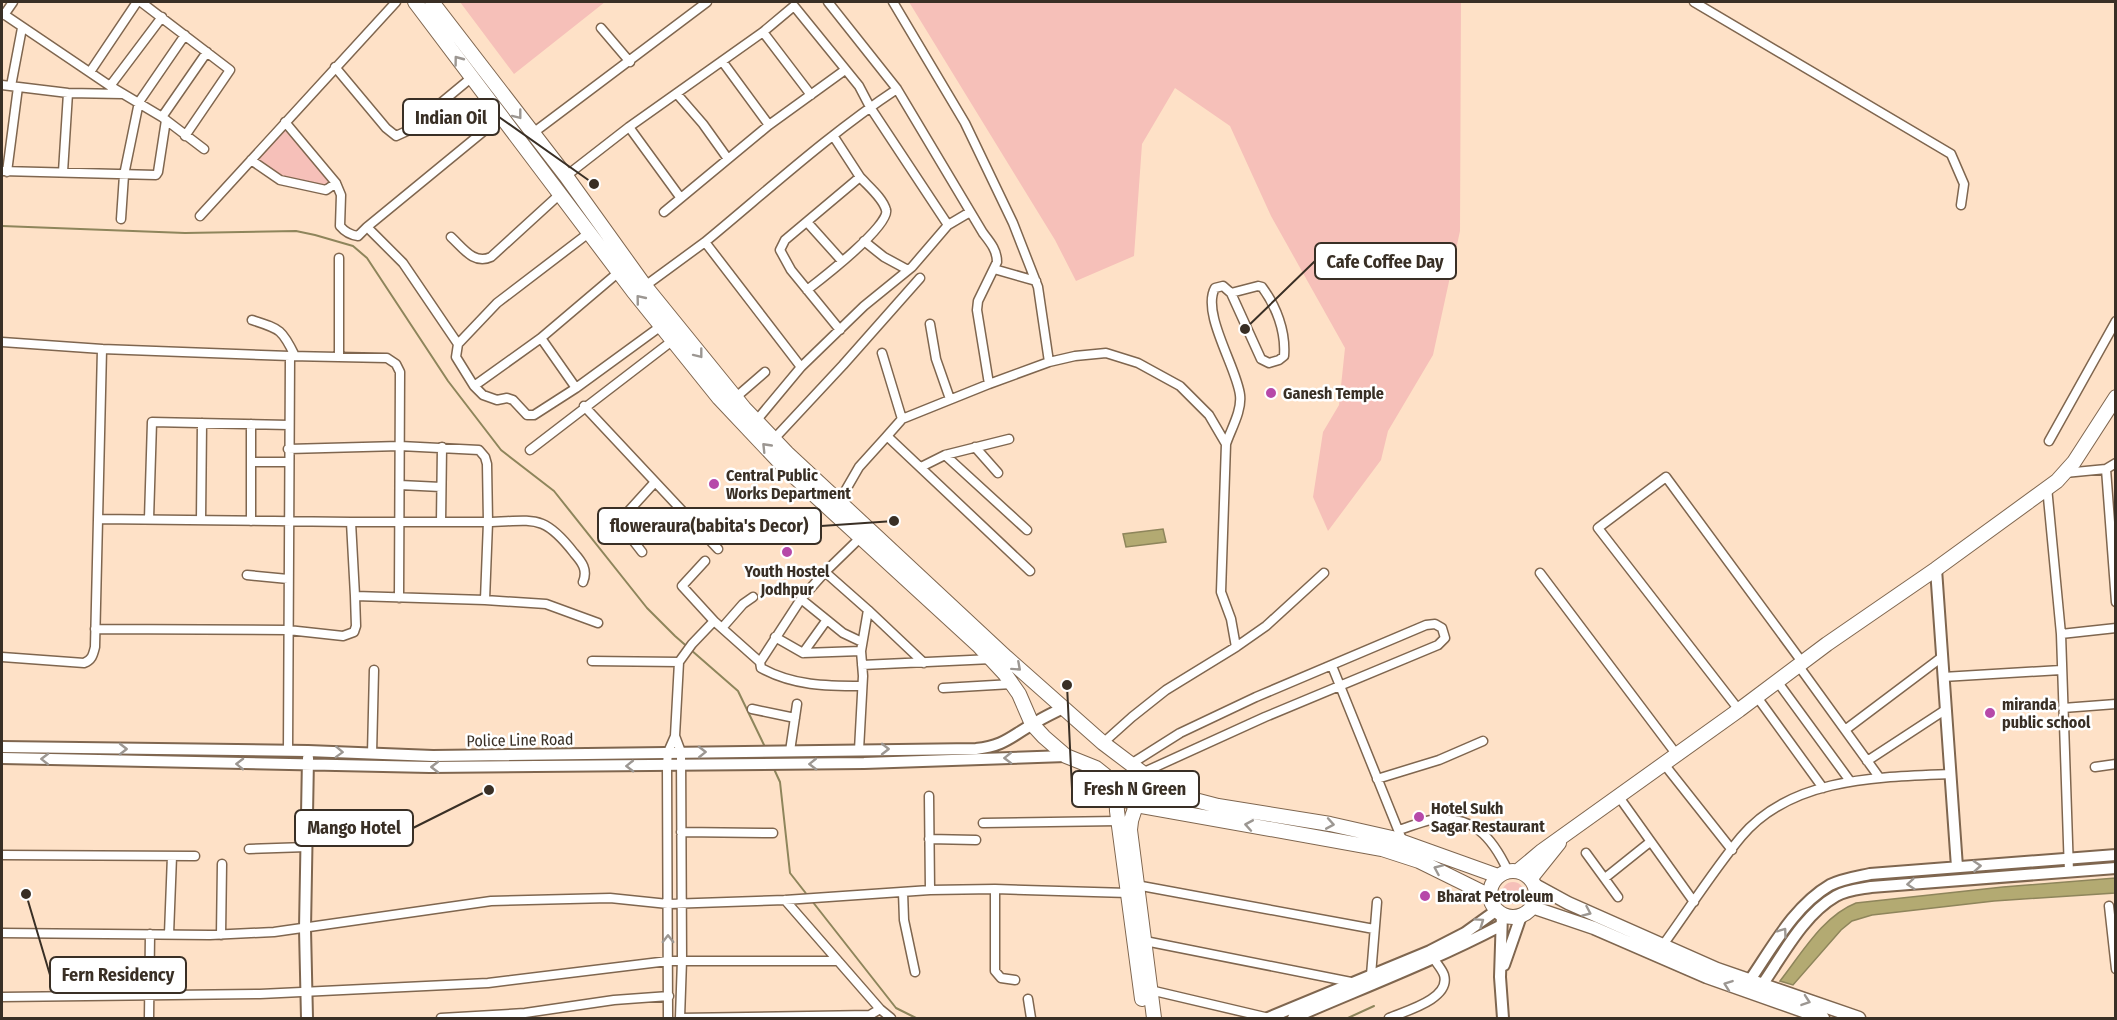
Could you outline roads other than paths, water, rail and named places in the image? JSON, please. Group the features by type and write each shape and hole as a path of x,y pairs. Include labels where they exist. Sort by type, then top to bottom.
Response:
{"main road":[{"path":"415,2 672,341 749,430 786,469 836,506 1103,743 1148,777 1195,800 1401,836 1533,882 1568,903 1717,969 1859,1018"},
{"path":"432,2 566,176 645,286 735,398 836,506 861,537 992,659 1019,694 1032,724 1066,756 1096,768 1106,776 1123,798 1136,805 1382,849 1419,861 1490,896"},
{"path":"1823,1018 1707,978 1594,928 1527,912 1500,917 1490,896 1491,889 1508,873 1665,764 2065,473 2093,434 2115,396"},
{"path":"1144,1018 1132,889 1130,830 1132,814 1148,777"},
{"path":"1116,790 1118,822 1145,941 1154,1018"},
{"path":"1527,912 1536,900 1533,882 1563,836"}],"street":[{"path":"13,2 3,14 110,86 164,118 204,149"},
{"path":"90,72 139,2 162,17 230,70 185,136"},
{"path":"200,216 396,2"},
{"path":"533,133 707,2"},
{"path":"828,2 897,89 970,212 993,246 997,256 994,269 978,301 977,310 989,384"},
{"path":"893,2 965,123 1014,223 1036,282 1049,362"},
{"path":"1694,2 1950,154 1964,184 1961,205"},
{"path":"566,176 629,127 763,32 797,4 859,86 870,107 948,225"},
{"path":"110,86 162,17"},
{"path":"22,28 10,86 4,172 156,175 164,118 207,52"},
{"path":"601,28 630,62"},
{"path":"763,32 811,95"},
{"path":"121,219 124,175 139,102 185,35"},
{"path":"722,61 769,125"},
{"path":"335,67 386,128 396,136 407,131 471,78"},
{"path":"664,212 769,125 845,70"},
{"path":"10,86 68,93 123,94"},
{"path":"645,286 705,242 870,107 897,89"},
{"path":"63,172 68,93"},
{"path":"677,94 729,159"},
{"path":"285,122 336,183 341,195 340,226 346,232 358,236 501,117"},
{"path":"629,127 680,197"},
{"path":"807,290 864,241 885,220 887,214 884,205 860,177 834,137"},
{"path":"251,160 280,180 326,190 336,183"},
{"path":"840,330 791,270 780,250 785,240 860,177"},
{"path":"451,237 477,260 483,261 491,257 560,194"},
{"path":"756,421 801,367 864,306 908,270 948,225 970,212"},
{"path":"807,222 842,261"},
{"path":"367,227 403,263 458,344"},
{"path":"590,232 497,303 458,344 456,357 474,386 483,395 497,400 507,398 513,400 527,415 534,415 576,388 661,326"},
{"path":"864,241 884,257 908,270"},
{"path":"705,242 801,367"},
{"path":"339,258 339,356"},
{"path":"994,269 1036,282"},
{"path":"474,386 540,338 620,271"},
{"path":"774,439 920,278"},
{"path":"1231,293 1262,287 1273,301 1285,343 1284,356 1279,360 1269,363 1261,359 1231,293 1223,286 1215,288 1210,299 1240,398 1239,408 1226,444 1221,592 1231,619 1236,647"},
{"path":"252,320 280,331 286,336 292,356 288,449 288,751"},
{"path":"2049,441 2115,321"},
{"path":"930,324 936,359 950,399"},
{"path":"540,338 576,388"},
{"path":"530,450 584,406 672,341"},
{"path":"2,342 102,349 387,358 396,364 400,372 399,598"},
{"path":"2,657 84,663 92,656 95,629 102,349"},
{"path":"882,353 902,419"},
{"path":"836,506 859,467 902,419 1049,362 1075,356 1106,353 1138,363 1180,386 1209,415 1226,444"},
{"path":"735,398 765,372"},
{"path":"584,406 717,549"},
{"path":"149,519 152,422 289,425"},
{"path":"201,520 202,423"},
{"path":"251,424 251,520"},
{"path":"887,436 1029,571"},
{"path":"921,466 945,456 1009,439"},
{"path":"288,449 400,446 479,450 485,457 488,522 484,600"},
{"path":"441,522 442,447"},
{"path":"975,447 998,472"},
{"path":"945,456 1027,530"},
{"path":"251,462 289,462"},
{"path":"2065,473 2106,469 2115,463"},
{"path":"2106,469 2115,602"},
{"path":"1739,710 1598,528 1666,477 1880,777"},
{"path":"642,552 622,523 626,514 655,482"},
{"path":"400,485 441,487"},
{"path":"2047,487 2061,634 2069,872"},
{"path":"98,519 351,522 536,521 551,527 559,534 582,562 585,571 583,582"},
{"path":"95,629 288,630 349,634 354,632 356,626 351,522"},
{"path":"760,662 801,599 861,537"},
{"path":"705,561 682,586 714,621 760,662 761,668 789,681 828,686 862,686"},
{"path":"1936,569 1956,867"},
{"path":"825,572 924,663"},
{"path":"1103,743 1166,690 1266,627 1324,573"},
{"path":"1540,573 1677,755"},
{"path":"247,575 288,579"},
{"path":"355,596 546,604 598,622"},
{"path":"722,628 743,604 753,597"},
{"path":"801,599 826,621 861,646"},
{"path":"859,750 861,646 868,610"},
{"path":"668,1018 668,752 675,736 680,660 714,621"},
{"path":"803,653 826,621"},
{"path":"1131,764 1180,733 1256,697 1426,625 1435,624 1442,628 1444,638 1438,645 1265,717 1148,777"},
{"path":"2061,634 2115,628"},
{"path":"775,637 803,653 861,646"},
{"path":"1845,730 1942,657"},
{"path":"862,665 992,659"},
{"path":"592,661 680,660"},
{"path":"1332,666 1401,836 1431,820 1448,820 1467,824 1479,830 1498,848 1508,873"},
{"path":"372,754 374,670"},
{"path":"1943,677 2061,670"},
{"path":"1777,681 1850,781"},
{"path":"943,688 1012,684"},
{"path":"1757,697 1823,788"},
{"path":"788,751 797,704"},
{"path":"2063,708 2115,704"},
{"name":"Police Line Road","path":"2,747 308,751 433,756 994,747 1063,708"},
{"path":"752,709 795,718"},
{"path":"1867,761 1945,710"},
{"path":"675,736 681,752 680,1018 870,1015 880,1009"},
{"path":"1377,779 1439,760 1483,741"},
{"path":"307,1018 305,929 308,751"},
{"path":"2,758 430,767 792,765 1066,756"},
{"path":"1665,764 1732,850"},
{"path":"2095,767 2115,765"},
{"path":"1663,945 1742,836 1769,812 1802,795 1850,781 1880,777 1950,774"},
{"path":"929,796 930,890"},
{"path":"1619,797 1694,902"},
{"path":"983,823 1118,822"},
{"path":"681,832 773,833"},
{"path":"929,839 976,840"},
{"path":"1605,878 1650,842"},
{"path":"249,849 307,847"},
{"path":"1586,853 1618,897"},
{"path":"2,855 195,856"},
{"path":"1750,980 1800,910 1829,886 1844,880 1870,874 2115,855"},
{"path":"170,934 172,856"},
{"path":"221,935 222,864"},
{"path":"1762,985 1809,919 1836,896 1847,891 1871,887 2115,868"},
{"path":"995,889 995,971 1001,978 1015,980"},
{"path":"2,933 221,935 305,929 491,901 610,898 668,904 930,890 995,889 1132,889 1374,929"},
{"path":"903,892 904,920 915,972"},
{"path":"790,899 838,961 880,1009 891,1018"},
{"path":"1371,975 1377,902"},
{"path":"2109,906 2115,969"},
{"path":"1500,977 1527,912"},
{"path":"1293,1018 1434,959 1500,917"},
{"path":"1150,990 1268,1018 1452,940 1500,917"},
{"path":"1500,917 1503,1018"},
{"path":"149,1018 150,934"},
{"path":"1145,941 1351,982"},
{"path":"1389,1018 1435,998 1441,992 1443,973 1434,959"},
{"path":"2,998 149,997 488,983 682,960 838,961"},
{"path":"441,1018 522,1016 614,1000 669,996"},
{"path":"1028,999 1031,1018"}],"waterway":[{"path":"2,226 185,233 296,231 353,246 367,258 448,381 501,450 554,491 647,608 675,636 738,691 765,747"},
{"path":"774,769 780,782 790,873 808,896"},
{"path":"812,901 896,1008 916,1018"},
{"path":"1348,1018 1374,1006"}],"place":[{"name":"Indian Oil","path":"594,184"},
{"name":"Cafe Coffee Day","path":"1245,329"},
{"name":"Ganesh Temple","path":"1271,393"},
{"name":"Central Public Works Department","path":"714,484"},
{"name":"floweraura(babita's Decor)","path":"894,521"},
{"name":"Youth Hostel Jodhpur","path":"787,552"},
{"name":"Fresh N Green","path":"1067,685"},
{"name":"miranda public school","path":"1990,713"},
{"name":"Mango Hotel","path":"489,790"},
{"name":"Hotel Sukh Sagar Restaurant","path":"1419,817"},
{"name":"Fern Residency","path":"26,894"},
{"name":"Bharat Petroleum","path":"1425,896"}]}
